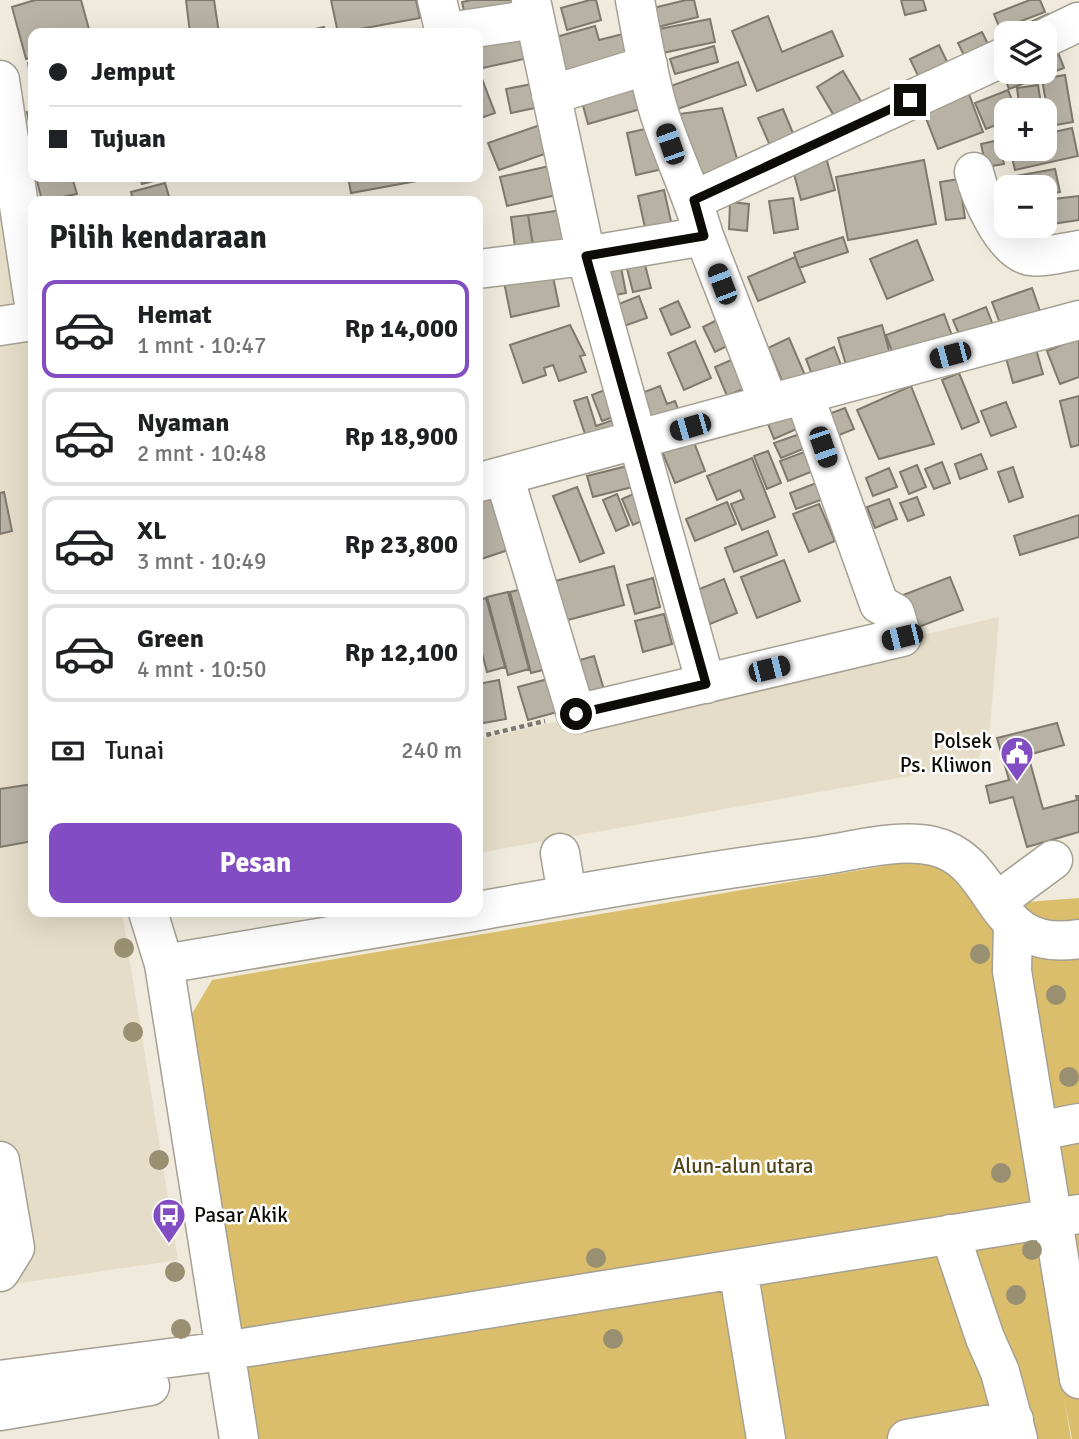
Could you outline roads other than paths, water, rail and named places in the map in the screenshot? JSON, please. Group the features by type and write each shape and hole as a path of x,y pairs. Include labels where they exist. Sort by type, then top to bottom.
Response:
{"street":[{"path":"437,0 442,28"},
{"path":"635,0 660,114 699,218 787,400 879,604 895,613 902,637 576,714 491,480 637,442 787,400 1079,320"},
{"path":"1057,33 1079,24 1073,0"},
{"path":"463,28 533,10 586,256 706,684"},
{"path":"483,268 586,256 699,218 994,61"},
{"path":"551,94 648,65"},
{"path":"13,96 28,248"},
{"path":"974,172 980,198 1019,251 1031,256 1079,250"},
{"path":"0,326 28,322"},
{"path":"483,910 908,844 947,850 964,862 1004,913 1029,936 1045,941 1079,939"},
{"path":"561,853 567,895"},
{"path":"1004,913 1053,860"},
{"path":"1004,913 1039,1131 1067,1216 1079,1379"},
{"path":"150,917 164,964 239,1439"},
{"path":"164,964 440,917"},
{"path":"1039,1131 1079,1123"},
{"path":"0,1161 15,1248 0,1272"},
{"path":"0,1411 226,1362 738,1269 1067,1216"},
{"path":"907,1439 1016,1430 950,1234"},
{"path":"738,1269 766,1439"},
{"path":"0,1380 226,1362"}],"place":[{"name":"Polsek Ps. Kliwon","path":"1017,783"},
{"name":"Pasar Akik","path":"169,1245"}],"park label":[{"name":"Alun-alun utara","path":"743,1166"}]}
